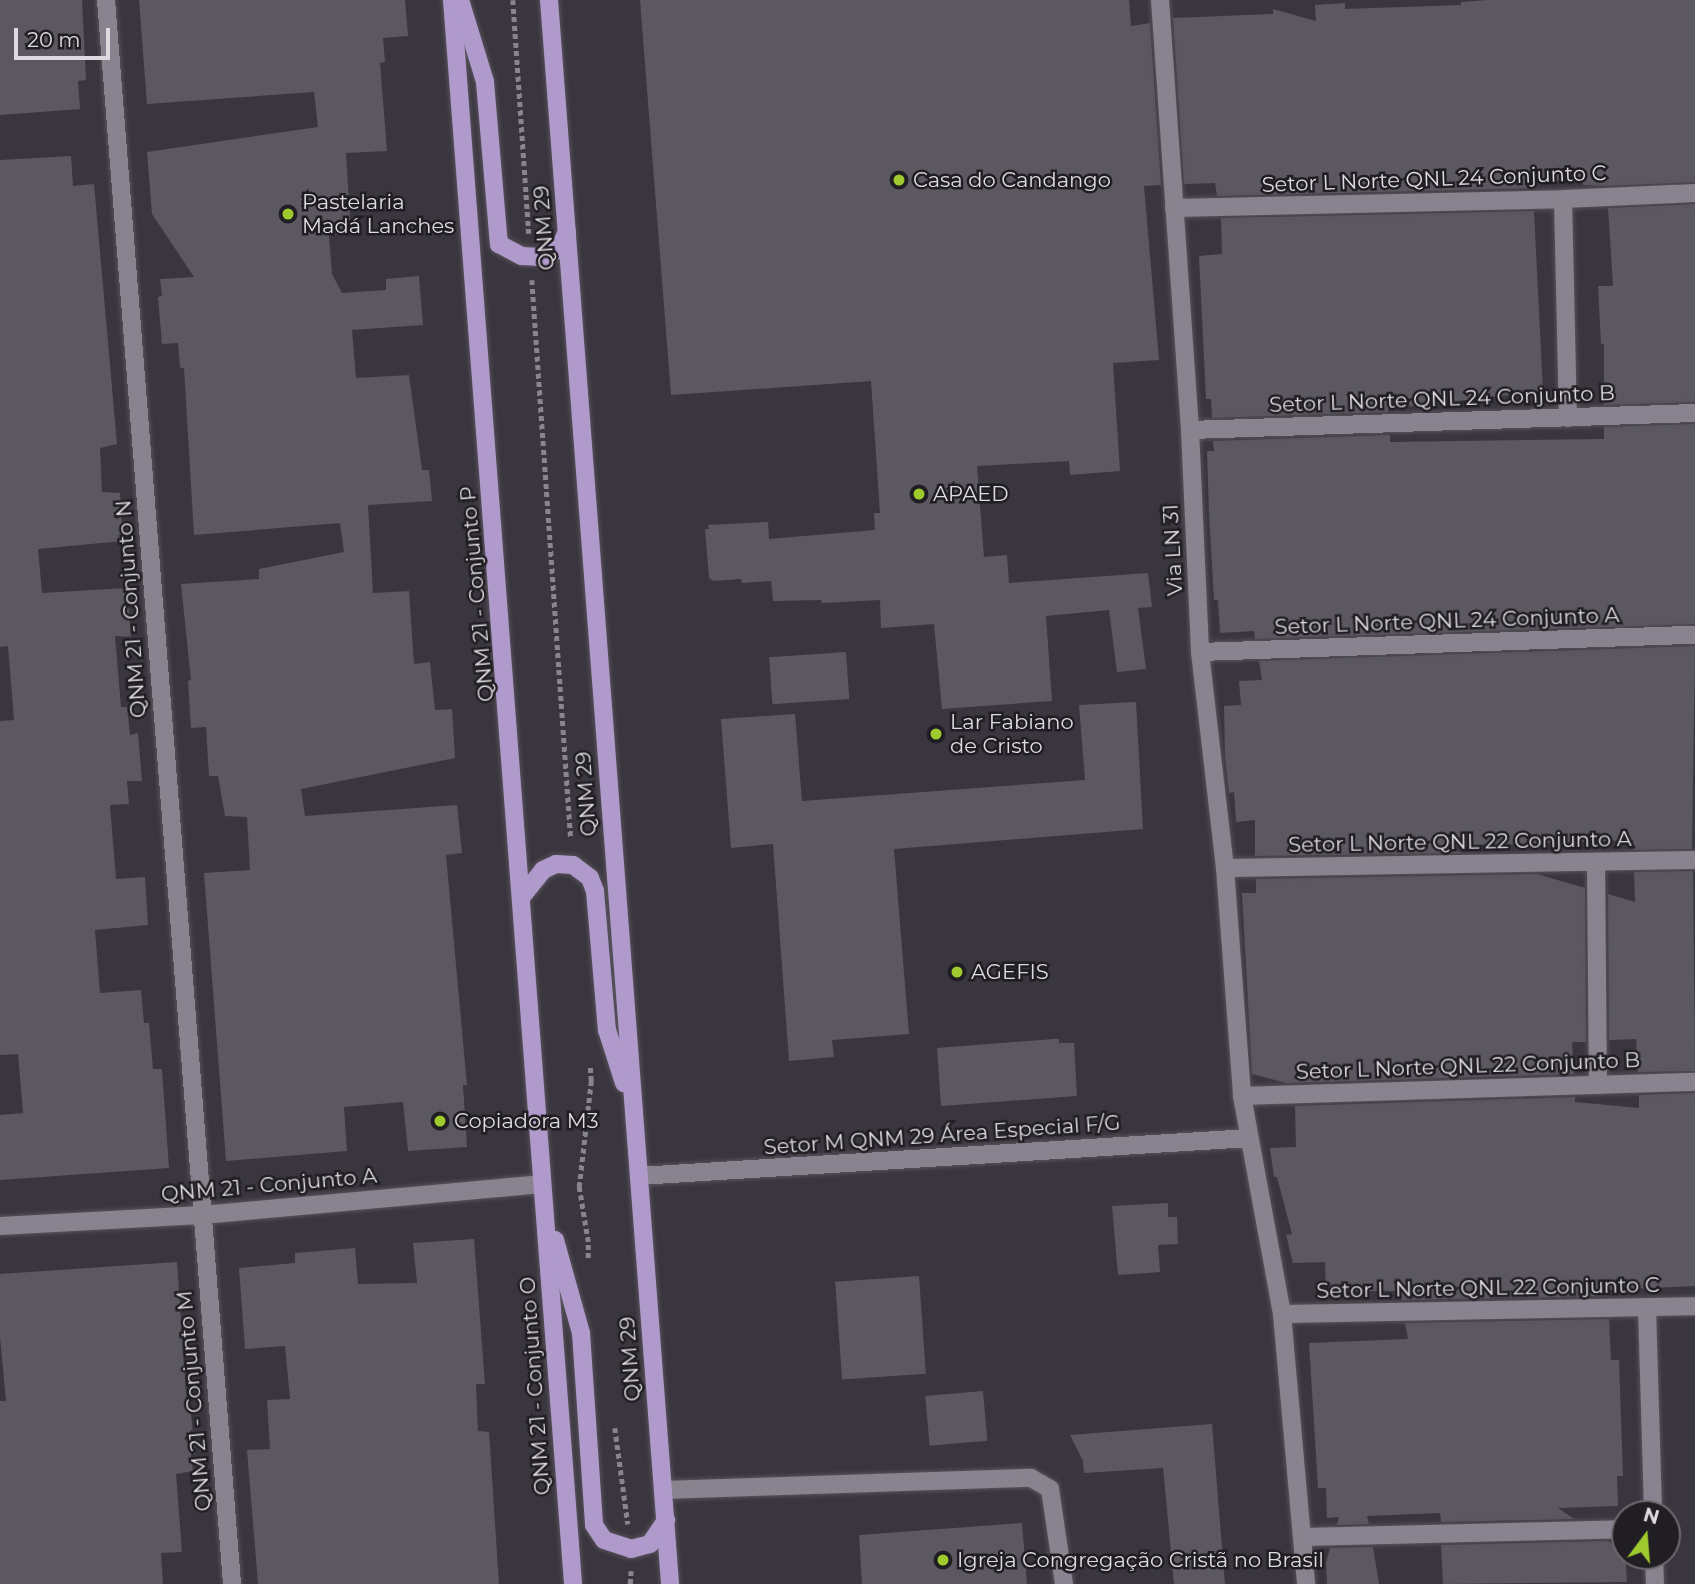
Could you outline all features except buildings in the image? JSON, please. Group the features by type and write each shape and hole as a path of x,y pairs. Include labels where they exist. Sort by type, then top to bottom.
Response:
{"main road":[{"name":"QNM 21 - Conjunto P","path":"452,0 523,895 542,1184"},
{"path":"460,0 485,82 499,244 514,254 530,258 544,257 559,249 568,232"},
{"name":"QNM 29","path":"549,0 670,1584"},
{"path":"523,895 543,870 556,864 573,864 590,878 595,891 607,1030 634,1113"},
{"name":"QNM 21 - Conjunto O","path":"542,1184 573,1584"},
{"path":"544,1203 581,1333 594,1525 604,1540 631,1549 650,1544 666,1520"}],"street":[{"name":"QNM 21 - Conjunto N","path":"106,0 202,1215"},
{"name":"Via LN 31","path":"1160,0 1190,430 1200,652 1225,868 1242,1096 1282,1314 1306,1584"},
{"name":"Setor L Norte QNL 24 Conjunto C","path":"1174,208 1563,199 1695,193"},
{"path":"1563,199 1568,418"},
{"name":"Setor L Norte QNL 24 Conjunto B","path":"1190,430 1695,413"},
{"name":"Setor L Norte QNL 24 Conjunto A","path":"1200,652 1695,635"},
{"name":"Setor L Norte QNL 22 Conjunto A","path":"1225,868 1695,860"},
{"path":"1596,862 1598,1085"},
{"name":"Setor L Norte QNL 22 Conjunto B","path":"1242,1096 1695,1082"},
{"name":"Setor M QNM 29 Área Especial F/G","path":"639,1177 1249,1138"},
{"name":"QNM 21 - Conjunto A","path":"0,1226 202,1215 542,1184"},
{"name":"QNM 21 - Conjunto M","path":"202,1215 232,1584"},
{"name":"Setor L Norte QNL 22 Conjunto C","path":"1282,1314 1695,1306"},
{"path":"1647,1308 1653,1500"},
{"path":"663,1490 1031,1478 1050,1489 1064,1584"},
{"path":"1302,1537 1611,1529"}],"path":[{"path":"513,0 573,864"},
{"path":"588,1263 589,1242 579,1187 591,1081 589,1054"},
{"path":"613,1418 625,1484 631,1549 630,1584"}],"place":[{"name":"Casa do Candango","path":"899,180"},
{"name":"Pastelaria Madá Lanches","path":"288,214"},
{"name":"APAED","path":"919,494"},
{"name":"Lar Fabiano de Cristo","path":"936,734"},
{"name":"AGEFIS","path":"957,972"},
{"name":"Copiadora M3","path":"440,1121"},
{"name":"Igreja Congregação Cristã no Brasil","path":"943,1560"}]}
